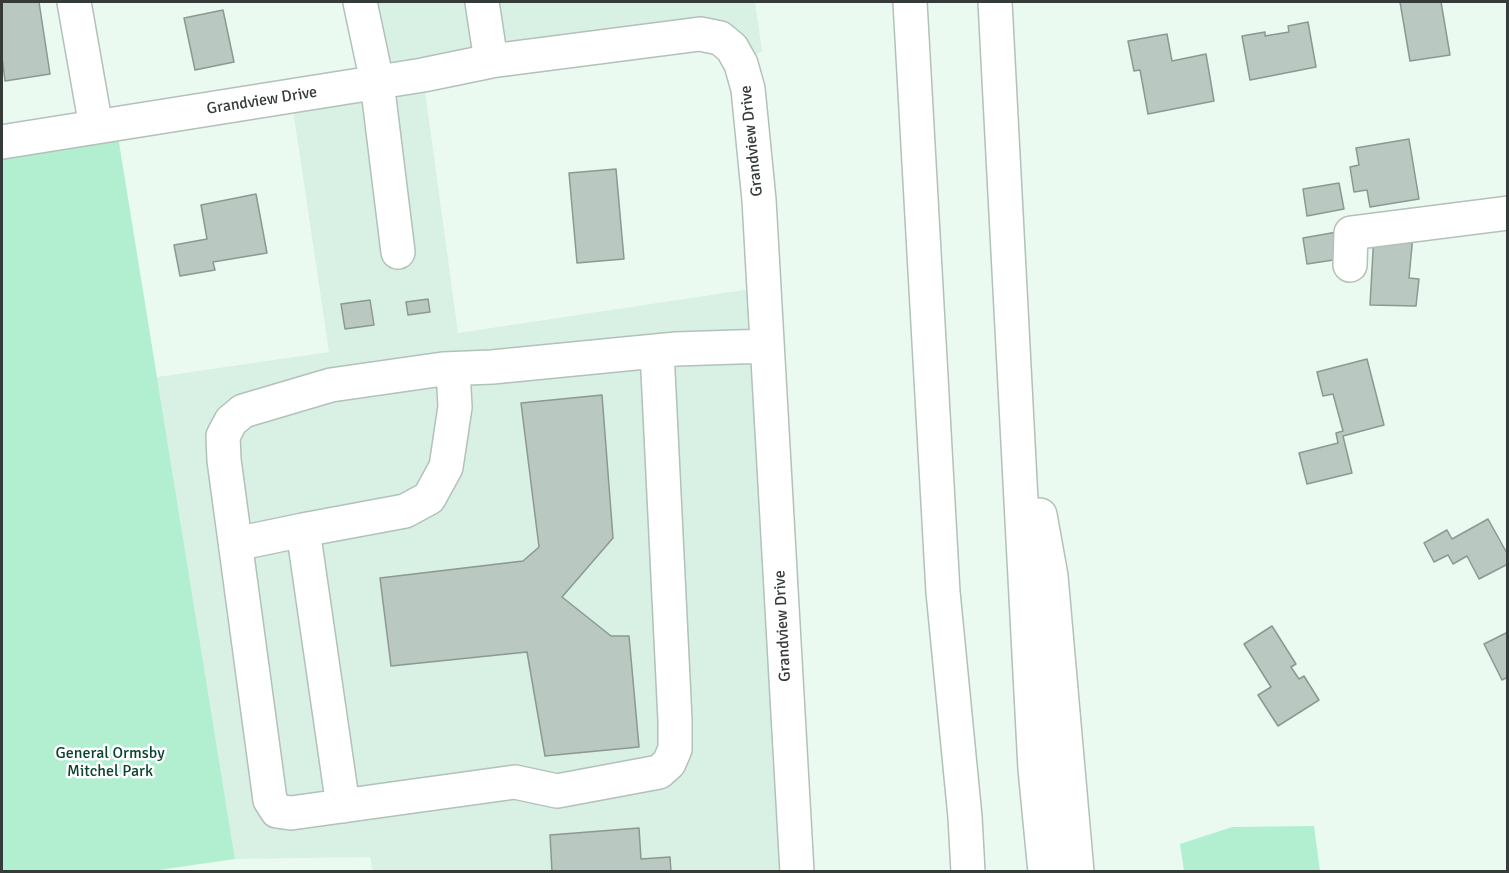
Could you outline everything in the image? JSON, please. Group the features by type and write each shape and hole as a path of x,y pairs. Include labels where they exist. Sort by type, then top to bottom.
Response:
{"main road":[{"path":"74,2 96,127"},
{"path":"360,2 377,82 398,252"},
{"path":"482,2 491,61"},
{"path":"910,2 943,592 968,872"},
{"path":"995,2 1035,769 1045,872"},
{"name":"Grandview Drive","path":"2,142 377,82 491,61 700,34 720,38 732,48 741,64 748,89 759,200 797,872"},
{"path":"1350,265 1351,232 1508,213"},
{"path":"657,351 675,720 675,749 669,763 659,772 557,791 515,782 291,813 277,811 270,800 224,460 223,436 231,421 243,411 331,385 453,369 657,351 767,346"},
{"path":"236,544 405,511 429,498 446,467 455,407 453,369"},
{"path":"1015,371 1051,576 1077,872"},
{"path":"303,530 343,806"}],"shaded area":[{"path":"375,2 755,2 762,51 741,64 732,48 423,76 458,333 764,287 797,871 373,872 370,857 235,859 157,377 329,352 291,96 390,80"}],"green space":[{"name":"General Ormsby Mitchel Park","path":"116,124 235,859 152,871 2,871 2,142"},
{"path":"1314,826 1320,871 1184,871 1180,844 1232,827"}],"building":[{"path":"2,2 39,2 50,74 5,81 2,57"},
{"path":"1400,2 1441,2 1450,55 1410,61"},
{"path":"223,10 234,62 195,70 184,18"},
{"path":"1308,22 1316,67 1250,80 1242,36 1265,32 1265,36 1289,32 1288,26"},
{"path":"1167,34 1172,61 1206,54 1214,101 1148,114 1140,70 1134,71 1128,41"},
{"path":"1409,139 1419,199 1370,207 1367,190 1354,192 1350,167 1359,165 1356,148"},
{"path":"616,169 624,259 577,263 569,173"},
{"path":"1339,183 1344,209 1307,216 1303,189"},
{"path":"256,194 267,253 213,262 215,270 180,276 174,245 207,239 201,205"},
{"path":"1337,232 1340,259 1307,264 1303,238"},
{"path":"1374,233 1413,235 1409,278 1419,279 1416,306 1370,305"},
{"path":"428,299 430,312 408,315 406,302"},
{"path":"370,300 374,325 345,329 341,304"},
{"path":"1367,359 1384,425 1343,436 1352,473 1307,484 1299,453 1338,443 1336,433 1343,431 1333,394 1323,396 1317,372"},
{"path":"602,395 613,538 562,597 611,636 629,636 639,747 545,756 527,652 391,666 380,578 523,561 539,547 521,403"},
{"path":"1488,519 1508,555 1508,564 1479,579 1467,556 1453,564 1448,555 1434,562 1424,543 1447,530 1452,539"},
{"path":"1272,626 1296,664 1291,667 1299,679 1304,676 1319,700 1278,726 1258,695 1271,687 1244,644"},
{"path":"1508,632 1508,677 1502,680 1484,644"},
{"path":"639,828 641,859 670,857 671,872 552,872 550,835"}]}
